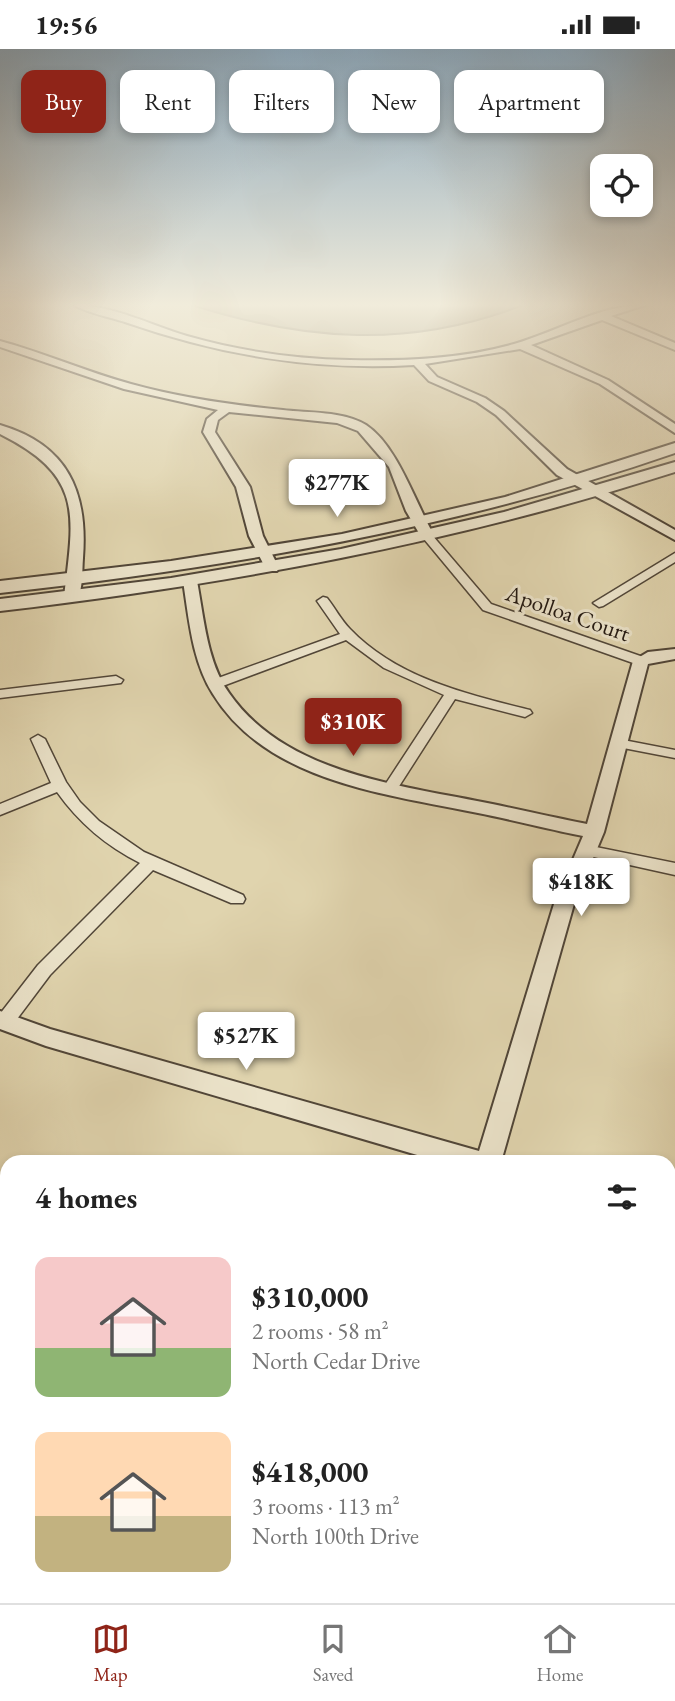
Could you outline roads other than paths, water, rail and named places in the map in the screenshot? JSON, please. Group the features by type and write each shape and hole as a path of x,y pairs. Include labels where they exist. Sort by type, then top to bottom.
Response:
{"street":[{"path":"100,378 128,387 227,408 340,420 362,428 395,466 423,529"},
{"path":"432,378 481,400 500,413 555,466 576,481 675,536"},
{"path":"594,378 675,429"},
{"path":"227,408 213,419 209,432 243,488 268,560"},
{"path":"0,429 42,453 61,470 74,490 80,523 73,587"},
{"path":"423,529 675,448"},
{"path":"0,604 73,587 268,560 423,529 595,493 675,467"},
{"name":"Apolloa Court","path":"423,529 487,607 657,656"},
{"path":"598,603 675,558"},
{"path":"0,586 73,587 190,581 268,560"},
{"path":"190,581 203,645 215,684 232,709 269,742 334,773 590,841 675,869"},
{"path":"323,601 349,635 393,668 451,695 525,713"},
{"path":"215,684 349,635"},
{"path":"490,1155 564,904 590,841 618,743 657,656"},
{"path":"0,694 116,680"},
{"path":"391,788 451,695"},
{"path":"38,739 60,785 98,829 149,864 237,899"},
{"path":"618,743 675,754"},
{"path":"0,810 60,785"},
{"path":"149,864 44,970 2,1021 454,1155"}]}
